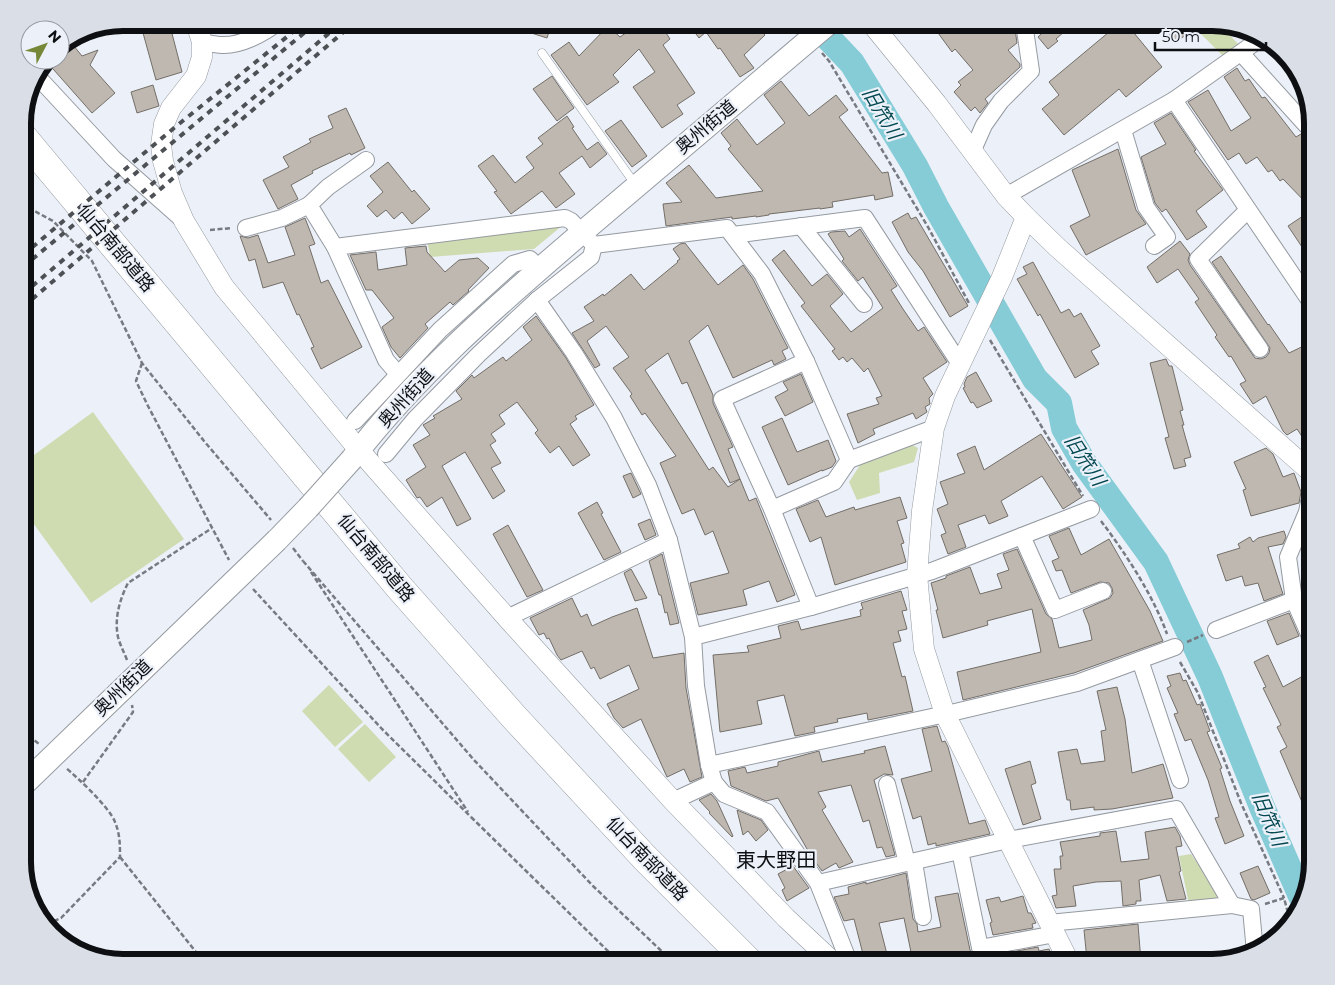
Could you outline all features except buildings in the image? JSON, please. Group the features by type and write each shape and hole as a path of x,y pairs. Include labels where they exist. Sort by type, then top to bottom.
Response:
{"highway":[{"name":"仙台南部道路","path":"31,147 399,587 514,717 645,858 741,954"}],"main road":[{"name":"奥州街道","path":"31,777 282,537 404,399 508,295 539,269 588,239 636,186 815,42 823,31"}],"street":[{"path":"199,31 202,42 202,57 196,76 172,108 164,124 161,145 162,161 172,194 187,226 224,287 356,455 672,801 786,918 824,954"},
{"path":"202,42 224,46 246,40 266,31"},
{"path":"879,31 1006,196 1026,217 1066,255 1304,466"},
{"path":"972,152 984,124 1001,101 1031,71 1025,31"},
{"path":"1006,196 1174,100 1255,43"},
{"path":"1241,53 1304,123"},
{"path":"42,81 114,160 187,226"},
{"path":"1174,100 1304,292"},
{"path":"1123,130 1146,207 1167,237 1154,246"},
{"path":"246,228 282,218 309,205 328,187 366,160"},
{"path":"309,205 335,247 386,360 398,374"},
{"path":"1248,210 1198,259 1260,349"},
{"path":"1026,217 1002,277 945,396 934,428 922,511 917,575 924,649 946,714 1065,954"},
{"path":"335,247 565,218 571,221 588,239 590,257 537,300 479,354 415,419 386,454"},
{"path":"733,235 865,218 960,364"},
{"path":"801,226 864,304"},
{"path":"588,239 727,228 762,274 806,360 849,460"},
{"path":"355,421 440,330 513,264 530,259 539,269"},
{"path":"537,300 574,353 614,418 648,485 669,540 693,637 696,686 709,765 714,782 724,794 767,812 818,883 845,954"},
{"path":"806,360 722,399 772,509 811,607"},
{"path":"772,509 834,482 849,460 934,428"},
{"path":"693,637 811,607 932,571 1091,509"},
{"path":"1304,519 1288,557 1294,600 1304,623"},
{"path":"1022,536 1055,610 1103,592"},
{"path":"506,618 669,540"},
{"path":"1216,630 1294,600"},
{"path":"709,765 946,714 1077,683 1173,647"},
{"path":"1140,660 1180,780"},
{"path":"672,801 714,782"},
{"path":"887,784 910,862 923,917"},
{"path":"818,883 1008,840 1176,809 1232,905"},
{"path":"960,851 980,948 1052,929 1232,905 1251,908 1254,943"}],"lane":[{"path":"542,53 636,186"}],"path":[{"path":"815,42 829,61 928,227 980,322 1091,509 1120,545 1161,616 1173,647 1198,693 1241,803 1284,898 1288,913"},
{"path":"31,209 53,221 92,261 142,362 282,537 474,760 593,886 665,954"},
{"path":"187,226 246,228"},
{"path":"142,362 136,381 212,528 229,559 235,566"},
{"path":"128,667 118,638 117,619 121,596 128,583 212,528"},
{"path":"303,561 471,817"},
{"path":"252,588 382,729 611,954"},
{"path":"1173,647 1216,630"},
{"path":"83,782 133,712 132,703"},
{"path":"31,738 46,750"},
{"path":"61,763 83,782 115,820 120,839 120,857 198,954"},
{"path":"53,921 61,918 120,857"},
{"path":"1251,908 1284,898"}],"green space":[{"path":"1198,31 1224,32 1229,34 1241,47 1224,57"},
{"path":"563,225 534,249 430,257 427,239"},
{"path":"93,412 184,539 91,603 31,520 31,457"},
{"path":"910,444 918,448 914,462 879,473 880,493 857,500 849,482 862,462"},
{"path":"329,685 363,722 335,747 302,711"},
{"path":"365,724 396,757 369,782 338,749"},
{"path":"1191,854 1220,896 1217,902 1189,904 1179,856"}],"waterway":[{"name":"旧笊川","path":"822,31 852,63 915,166 936,207 1035,379 1059,403 1064,428 1084,463 1156,562 1210,677 1262,807 1299,891"}],"railway":[{"path":"31,248 174,128 294,31"},
{"path":"31,260 306,31"},
{"path":"31,287 332,31"},
{"path":"31,300 345,31"}],"district":[{"name":"東大野田","path":"776,860"}]}
